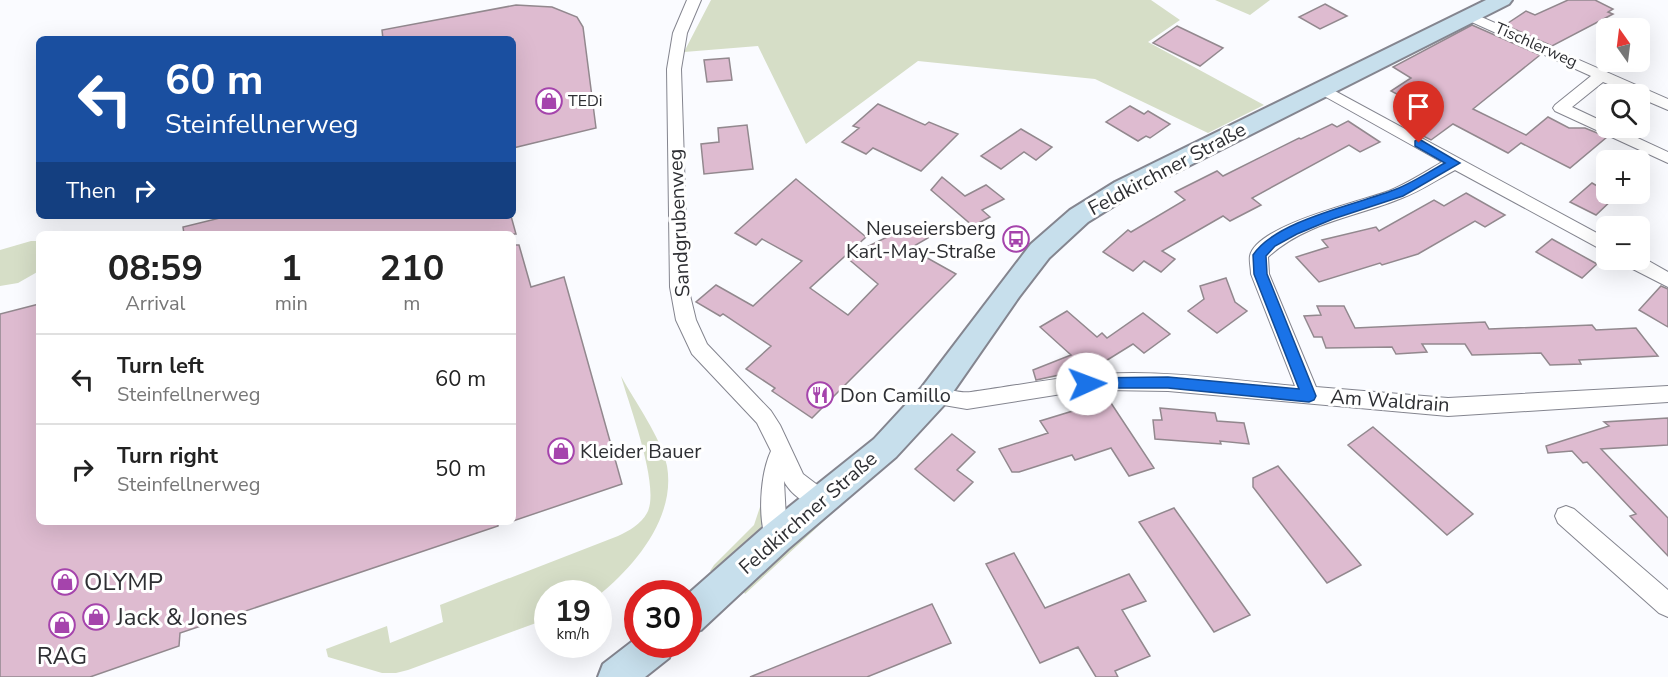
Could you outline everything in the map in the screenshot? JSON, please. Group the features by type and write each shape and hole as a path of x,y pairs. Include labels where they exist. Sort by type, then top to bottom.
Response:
{"street":[{"name":"Sandgrubenweg","path":"694,0 686,15 675,48 674,69 679,287 686,320 699,349 764,417 795,481 820,500"},
{"name":"Feldkirchner Straße","path":"702,605 820,500 885,448 933,396 1009,290 1048,243 1079,216 1124,188 1502,0"},
{"name":"Tischlerweg","path":"1470,16 1668,105"},
{"name":"Tischlerweg","path":"1602,75 1561,108 1668,158"},
{"path":"1322,89 1596,241"},
{"path":"1309,396 1260,274 1259,255 1270,243 1292,231 1328,216 1398,193 1454,163"},
{"path":"1650,270 1668,280"},
{"name":"Am Waldrain","path":"933,396 967,401 1068,385 1105,382 1168,383 1448,407 1668,394"},
{"path":"776,538 772,477 781,452"},
{"path":"1566,516 1668,605"},
{"path":"616,677 640,658"}],"green space":[{"path":"711,0 1151,0 1180,20 1148,42 1264,105 1208,133 1095,79 918,61 806,144 758,46 684,52"},
{"path":"1215,0 1270,0 1250,15"},
{"path":"36,241 36,273 18,283 0,286 0,250"},
{"path":"621,376 659,443 667,466 668,485 659,522 650,539 639,555 612,584 612,580 534,580 534,624 408,670 382,673 328,657 326,649 387,626 390,643 443,622 440,605 618,536 638,524 647,513 650,501 650,485 642,446"},
{"path":"760,507 763,507 763,522 760,529 713,573 710,571 754,525"},
{"path":"838,508 745,594 744,592 760,570"}],"building":[{"path":"1568,0 1595,0 1613,9 1608,12 1613,14 1605,18 1596,18 1596,23 1552,46 1505,25 1526,11 1535,15"},
{"path":"1325,4 1347,16 1320,29 1299,17"},
{"path":"516,5 552,7 577,17 583,27 596,128 516,147 516,36 383,36 382,30"},
{"path":"1472,25 1540,55 1473,109 1526,135 1548,117 1569,128 1585,128 1596,132 1596,138 1606,138 1570,168 1521,143 1508,153 1453,124 1431,140 1411,130 1434,114 1391,91 1411,78 1393,67"},
{"path":"1177,26 1223,48 1200,66 1153,43"},
{"path":"729,58 732,80 707,82 704,60"},
{"path":"878,104 925,125 929,122 958,134 921,171 873,148 866,154 842,142 859,128 853,126"},
{"path":"1130,106 1144,114 1148,111 1170,124 1150,138 1146,136 1138,141 1106,122"},
{"path":"1348,121 1380,142 1360,152 1349,145 1252,198 1261,205 1230,221 1223,216 1162,251 1175,259 1161,272 1144,261 1133,271 1103,252 1128,230 1131,232 1185,200 1175,192 1217,171 1223,176 1299,138 1332,124 1337,127"},
{"path":"747,125 753,169 704,174 701,144 719,142 718,128"},
{"path":"1021,129 1052,147 1036,160 1024,152 1001,169 981,156"},
{"path":"942,177 965,196 986,185 1004,199 982,210 990,217 973,226 931,190"},
{"path":"796,179 866,237 810,288 848,315 878,284 846,257 912,225 928,238 907,250 922,255 956,274 812,418 772,391 775,388 746,369 771,346 723,314 720,316 696,302 716,285 753,306 802,261 762,239 756,245 735,233"},
{"path":"1592,183 1596,185 1596,204 1608,204 1596,215 1570,202"},
{"path":"1466,193 1505,215 1485,227 1475,221 1418,254 1319,282 1296,257 1328,247 1322,240 1376,227 1379,231 1434,200 1444,206"},
{"path":"216,219 512,219 515,231 184,231 183,227"},
{"path":"1552,239 1596,265 1582,278 1536,252"},
{"path":"516,245 519,245 531,287 564,277 622,484 516,520"},
{"path":"1226,278 1235,302 1247,311 1217,333 1188,311 1204,299 1200,286"},
{"path":"1661,286 1668,289 1668,327 1639,310"},
{"path":"36,305 36,525 498,526 180,633 179,646 90,677 0,677 0,314"},
{"path":"1317,306 1344,306 1355,328 1485,322 1489,329 1592,325 1596,330 1636,328 1658,356 1579,360 1581,364 1550,365 1541,353 1472,355 1465,344 1422,344 1427,352 1396,354 1392,347 1326,348 1322,337 1314,337 1304,316 1321,315"},
{"path":"1067,311 1097,337 1102,333 1107,338 1143,313 1170,334 1144,353 1133,344 1096,367 1036,380 1033,370 1071,355 1040,327"},
{"path":"1109,400 1154,468 1129,476 1111,448 1075,460 1072,455 1019,472 1012,472 999,449 1048,433 1040,421"},
{"path":"1160,408 1215,413 1217,421 1244,423 1249,444 1155,439 1153,420 1162,420"},
{"path":"1668,418 1668,445 1601,449 1668,518 1668,556 1630,516 1636,514 1587,462 1583,463 1572,451 1548,453 1546,446 1609,426 1604,422"},
{"path":"1373,427 1473,514 1447,535 1348,445"},
{"path":"952,434 975,452 957,470 973,482 954,501 915,469"},
{"path":"1278,466 1361,565 1327,583 1253,487 1253,478"},
{"path":"1174,508 1250,615 1214,632 1139,522"},
{"path":"1014,553 1045,608 1129,574 1146,601 1122,610 1150,656 1115,671 1118,677 1096,677 1078,647 1040,663 986,564"},
{"path":"932,604 951,643 867,677 750,677"}],"place":[{"name":"TEDi","path":"549,101"},
{"name":"Neuseiersberg Karl-May-Straße","path":"1016,239"},
{"name":"Don Camillo","path":"820,395"},
{"name":"Kleider Bauer","path":"561,451"},
{"name":"OLYMP","path":"65,582"},
{"name":"Jack & Jones","path":"96,617"},
{"name":"RAG","path":"62,625"}],"route":[{"path":"1087,384 1168,383 1309,396 1260,274 1259,255 1270,243 1292,231 1328,216 1398,193 1454,163 1419,143"}]}
